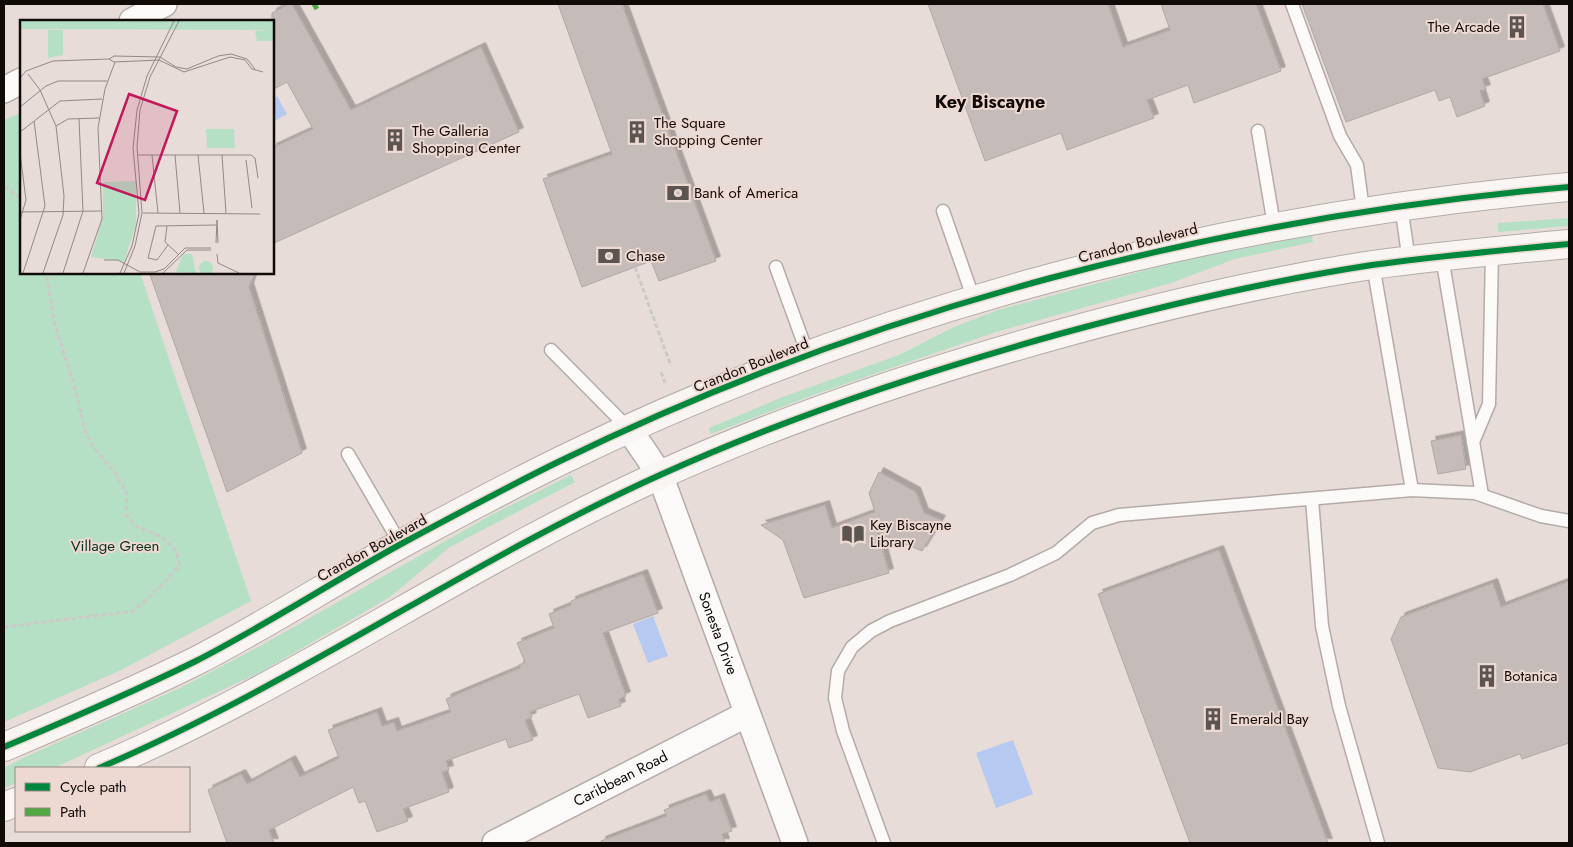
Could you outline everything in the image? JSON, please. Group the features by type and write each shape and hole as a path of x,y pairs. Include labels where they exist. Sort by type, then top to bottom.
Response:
{"main road":[{"name":"Crandon Boulevard","path":"4,747 103,705 196,660 401,545 557,463 629,429 749,378 808,356 974,300 1096,265 1274,226 1364,210 1485,194 1569,187"},
{"path":"101,767 221,712 313,663 532,539 660,475 781,426 880,389 987,354 1221,293 1374,265 1569,244"}],"street":[{"path":"134,20 164,4"},
{"path":"4,90 20,81"},
{"name":"Sonesta Drive","path":"629,429 660,475 795,843"},
{"name":"Caribbean Road","path":"495,843 747,714"}],"lane":[{"path":"1292,4 1340,136 1357,165 1364,210"},
{"path":"1258,131 1274,226"},
{"path":"1401,206 1409,261"},
{"path":"943,211 974,300"},
{"path":"1473,442 1490,404 1492,251"},
{"path":"1442,257 1482,495"},
{"path":"1374,265 1412,490"},
{"path":"776,267 808,356"},
{"path":"550,350 629,429"},
{"path":"348,454 401,545"},
{"path":"884,843 843,731 835,698 838,671 852,647 865,636 890,621 1010,575 1056,553 1092,523 1119,515 1412,490 1475,493 1541,516 1569,521"},
{"path":"1312,499 1322,626 1339,706 1378,843"}],"path":[{"path":"4,187 20,197"},
{"path":"634,267 671,366"},
{"path":"4,627 134,611 166,581 179,564 178,551 162,537 135,526 126,514 127,494 117,475 93,447 85,430 76,392 54,321 46,274"}],"green space":[{"name":"Village Green","path":"20,113 20,274 140,274 251,601 121,670 4,722 4,120"},
{"path":"1569,218 1569,226 1498,232 1498,223"},
{"path":"1312,235 1313,242 1235,259 1171,283 996,332 816,394 711,434 709,428 783,397 899,355 954,327 998,310 1180,261"},
{"path":"571,475 575,482 450,547 390,597 261,672 56,767 15,767 15,783 4,788 4,768 180,688 262,645 493,514"}],"water":[{"path":"277,96 287,114 274,121 274,98"},
{"path":"653,616 668,656 648,663 633,624"},
{"path":"1013,740 1033,794 996,808 976,753"}],"building":[{"name":"The Galleria Shopping Center","path":"292,4 351,110 481,47 519,132 274,243 274,147 313,129 287,82 274,89 274,20 272,20 272,13"},
{"name":"The Square Shopping Center","path":"558,4 622,4 716,261 659,281 651,261 582,287 543,179 612,154"},
{"path":"928,4 1108,4 1123,47 1170,30 1161,4 1256,4 1281,71 1194,103 1188,85 1147,100 1154,118 1067,150 1061,133 985,161"},
{"path":"1302,4 1543,4 1560,51 1482,79 1486,89 1480,91 1485,106 1457,117 1450,97 1439,101 1435,90 1346,122"},
{"path":"150,274 254,274 249,287 302,453 227,492"},
{"path":"1461,435 1466,469 1438,474 1431,441"},
{"name":"Key Biscayne Library","path":"879,472 916,492 924,513 941,520 922,551 878,533 889,573 804,598 783,540 761,525 825,505 832,528 875,512 869,493"},
{"name":"Emerald Bay","path":"1219,550 1328,843 1190,843 1098,594"},
{"path":"643,574 658,613 603,633 626,696 619,699 621,706 588,718 579,694 530,712 532,717 525,720 533,740 509,748 506,739 446,761 449,770 442,772 449,792 403,809 408,821 377,832 365,801 359,803 353,787 269,830 274,843 227,843 208,790 241,774 247,784 291,760 300,777 339,758 328,730 377,712 382,726 394,722 397,731 451,712 446,699 520,668 519,665 525,662 517,643 554,628 549,614 571,605 571,601"},
{"name":"Botanica","path":"1569,581 1569,743 1522,759 1520,754 1470,772 1438,768 1391,639 1401,617 1493,583 1501,607"},
{"path":"706,794 710,802 720,798 732,831 722,834 725,843 601,843 601,841 667,816 664,810"}],"marked path":[{"path":"314,4 317,9"}],"cycle path":[{"path":"4,747 100,706 196,661 401,544 558,462 678,407 800,358 924,315 1051,278 1179,247 1308,221 1438,201 1569,187"},
{"path":"101,767 171,735 242,699 588,509 660,475 759,433 859,396 1063,333 1178,303 1255,286 1372,265 1569,244"}],"place":[{"name":"The Arcade","path":"1517,27"},
{"name":"The Square Shopping Center","path":"637,132"},
{"name":"The Galleria Shopping Center","path":"395,140"},
{"name":"Bank of America","path":"678,193"},
{"name":"Chase","path":"609,256"},
{"name":"Key Biscayne Library","path":"853,534"},
{"name":"Botanica","path":"1487,676"},
{"name":"Emerald Bay","path":"1213,719"}],"district":[{"name":"Key Biscayne","path":"990,102"}]}
